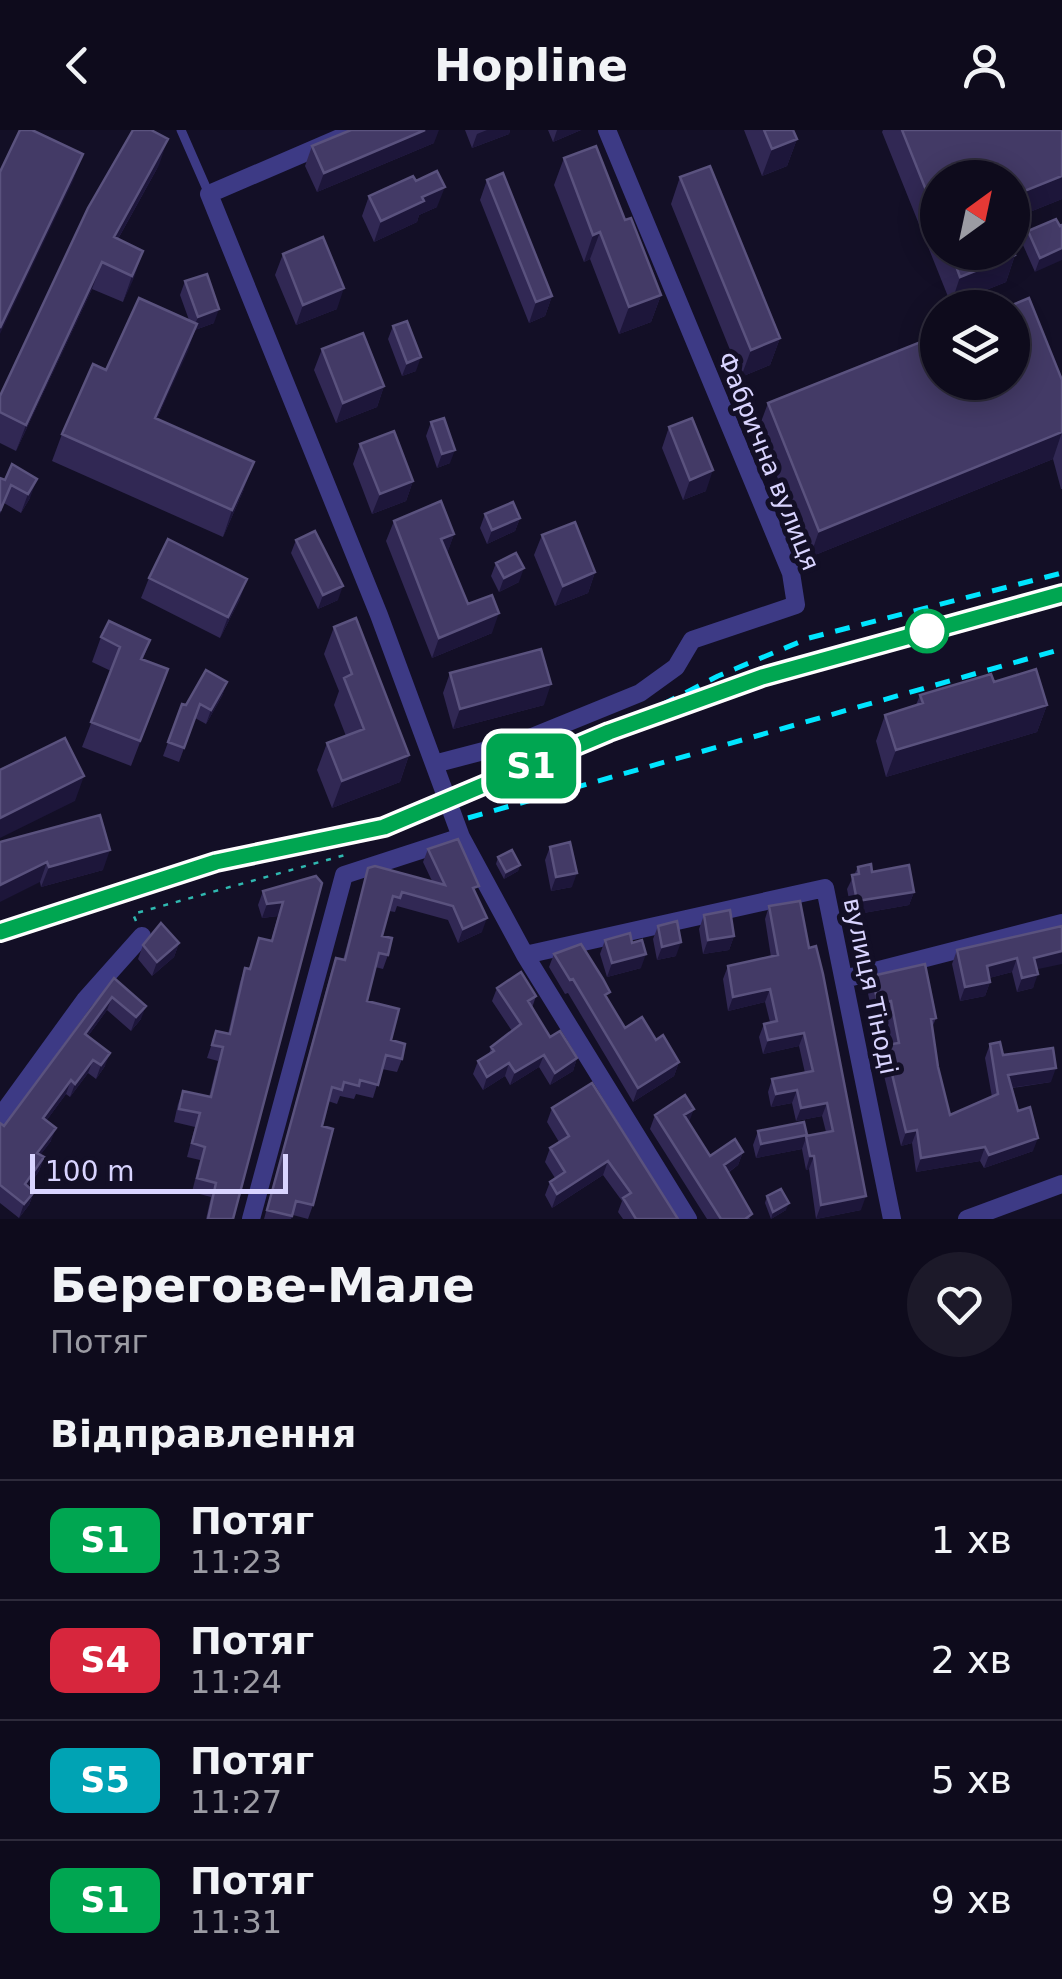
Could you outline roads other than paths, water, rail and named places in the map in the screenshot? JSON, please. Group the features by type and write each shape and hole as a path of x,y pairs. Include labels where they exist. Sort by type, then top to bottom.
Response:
{"street":[{"path":"358,130 209,194 374,603 461,836 525,955 688,1219"},
{"name":"Фабрична вулиця","path":"434,764 522,741 640,693 676,667 692,640 796,605 791,574 607,130"},
{"path":"251,1219 344,875 461,836"},
{"name":"вулиця Тіноді","path":"525,955 825,888 892,1219"},
{"path":"844,979 1062,923"},
{"path":"0,1117 85,1000 142,936"},
{"path":"967,1219 1062,1184"}],"lane":[{"path":"182,130 209,194"}],"railway":[{"path":"0,932 216,863 384,827 609,732 718,676 809,638 1062,573"},
{"path":"694,701 762,677 1062,594"},
{"path":"468,818 1062,649"}],"train":[{"name":"S1","path":"0,932 216,862 384,827 609,732 762,677 1062,594"}]}
